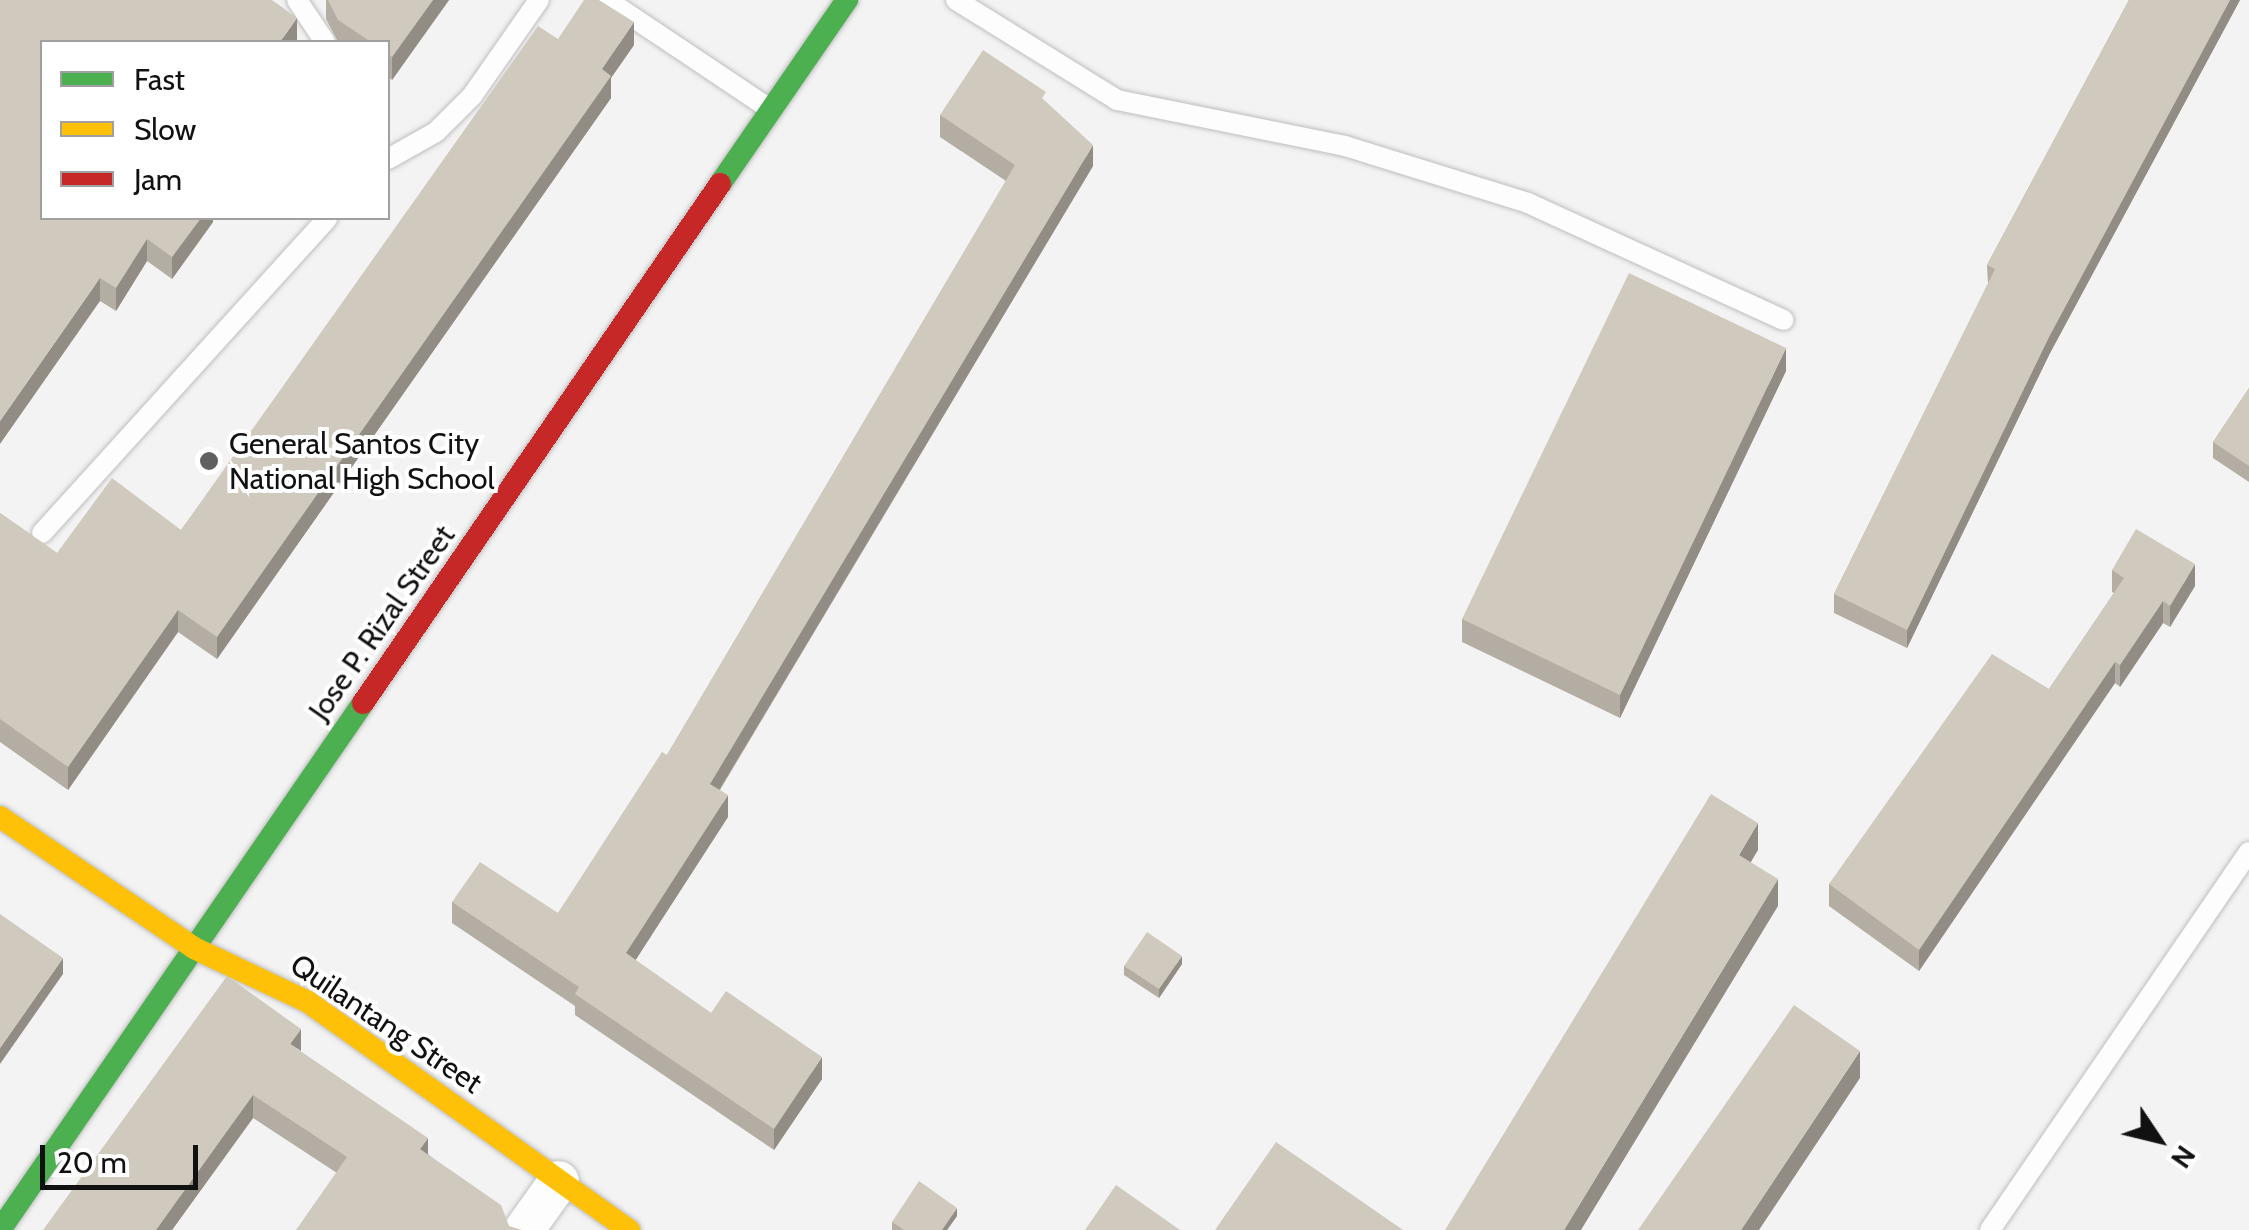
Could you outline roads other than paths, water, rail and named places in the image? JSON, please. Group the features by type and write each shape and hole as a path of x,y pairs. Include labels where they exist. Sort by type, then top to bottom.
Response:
{"street":[{"name":"Jose P. Rizal Street","path":"0,1230 847,0"},
{"name":"Quilantang Street","path":"0,817 194,948 308,1002 629,1230"},
{"path":"524,1230 560,1180"}],"lane":[{"path":"297,0 324,40"},
{"path":"390,158 436,132 472,96 539,0"},
{"path":"607,0 772,110"},
{"path":"956,0 1117,100 1345,146 1528,203 1784,320"},
{"path":"42,534 326,220"},
{"path":"1990,1230 2249,852"}],"place":[{"name":"General Santos City National High School","path":"209,461"}]}
